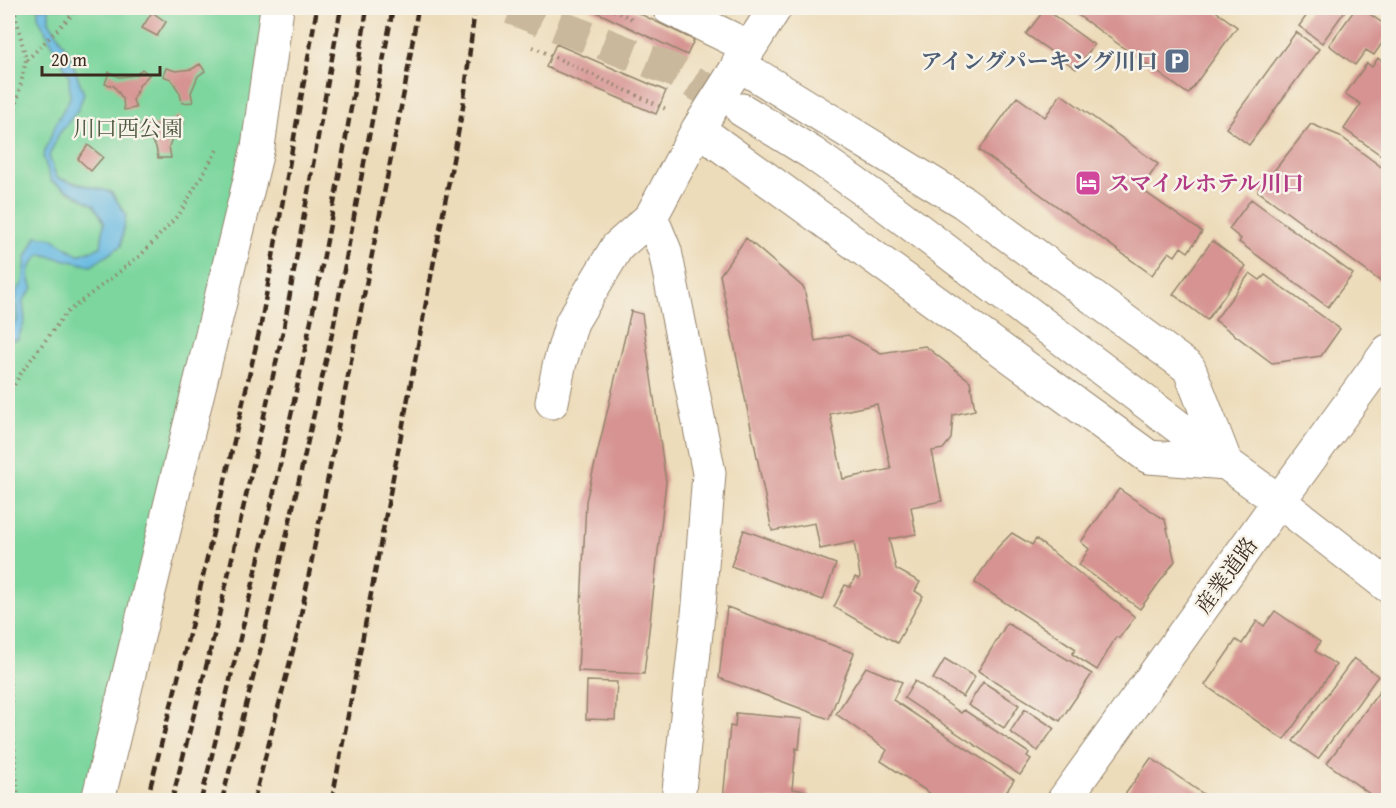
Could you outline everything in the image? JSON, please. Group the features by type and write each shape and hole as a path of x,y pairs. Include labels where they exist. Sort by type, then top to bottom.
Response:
{"street":[{"path":"98,801 255,157 277,8"},
{"path":"669,8 963,202 1190,368 1226,463"},
{"path":"552,402 559,366 572,322 618,247 651,217 698,129 775,8"},
{"path":"742,110 812,153 891,209 1389,586"},
{"path":"698,129 1149,457 1226,463"},
{"path":"651,217 665,251 709,473 699,605 678,801"},
{"name":"産業道路","path":"1064,801 1389,351"}],"path":[{"path":"8,144 27,60 14,8"},
{"path":"27,60 79,8"},
{"path":"533,47 669,110"},
{"path":"8,395 23,370 66,313 141,255 180,213 218,149 255,157"},
{"path":"8,654 18,801"}],"green space":[{"name":"川口西公園","path":"8,8 266,8 250,135 88,800 8,800"}],"water":[{"path":"38,8 49,8 49,21 69,53 84,94 78,110 59,134 49,156 57,178 111,192 126,214 121,246 91,266 41,254 37,258 29,274 33,288 23,301 25,321 18,339 8,341 8,330 17,321 16,291 23,283 26,257 36,236 52,238 78,255 101,247 104,222 94,205 51,181 43,156 57,121 70,98 69,76 38,17"}],"building":[{"path":"588,8 628,8 694,40 687,55"},
{"name":"アイングパーキング川口","path":"1068,8 1215,8 1213,9 1237,27 1188,94"},
{"path":"1312,8 1347,8 1322,43 1299,26"},
{"path":"1356,8 1361,8 1388,27 1388,34 1374,55 1366,50 1355,65 1329,45"},
{"path":"1045,9 1094,45 1076,69 1026,34"},
{"path":"152,12 166,22 157,36 142,28"},
{"path":"1296,32 1319,49 1249,145 1226,128"},
{"path":"556,44 666,91 656,114 546,67"},
{"path":"1378,58 1388,66 1388,160 1344,129 1361,104 1345,94 1367,63 1372,67"},
{"path":"200,64 205,71 198,76 191,93 193,102 182,103 180,93 171,79 163,76 166,68 176,71 192,69"},
{"path":"142,69 149,75 140,84 133,100 136,108 124,110 123,99 114,86 105,84 109,72 119,77 136,75"},
{"path":"1061,94 1158,164 1141,189 1202,232 1188,252 1181,247 1175,256 1169,252 1152,275 979,150 1017,97 1045,117"},
{"path":"178,116 184,124 175,131 169,146 171,158 158,158 156,147 148,135 138,132 143,121 153,126 169,123"},
{"path":"1311,124 1340,136 1388,172 1388,268 1380,281 1258,191"},
{"path":"88,145 103,157 91,171 78,159"},
{"path":"1251,199 1353,274 1328,307 1239,242 1241,239 1229,229"},
{"path":"746,238 804,288 815,341 848,335 881,353 925,346 970,381 975,410 953,415 951,439 943,449 932,451 942,501 911,507 916,534 889,539 896,569 920,582 915,591 923,596 897,643 834,607 845,585 850,587 855,577 859,579 860,576 854,542 820,549 815,523 772,531 720,275","holes":["877,404 891,469 843,479 830,414"]},
{"path":"1212,241 1246,266 1207,320 1173,294"},
{"path":"1250,273 1260,280 1265,275 1340,329 1321,356 1272,363 1215,320"},
{"path":"631,311 642,314 666,482 644,674 578,671 586,501"},
{"path":"1119,489 1165,520 1175,561 1140,609 1079,565 1089,549 1081,542"},
{"path":"744,530 836,564 823,600 731,566"},
{"path":"1012,533 1032,545 1036,539 1135,617 1119,638 1116,637 1097,670 1072,654 1076,649 975,583 998,547"},
{"path":"727,607 854,653 829,719 719,678"},
{"path":"1275,611 1320,642 1315,651 1336,665 1284,740 1205,685 1236,640 1242,644 1257,621 1264,626"},
{"path":"1007,623 1092,674 1060,721 978,671"},
{"path":"1354,658 1378,676 1318,759 1293,741"},
{"path":"945,659 975,677 963,697 933,679"},
{"path":"866,667 902,682 893,700 1014,780 1001,800 940,800 881,761 887,750 836,714"},
{"path":"587,681 617,682 615,720 586,719"},
{"path":"915,681 961,713 964,710 1029,753 1027,756 1031,759 1020,775 904,698"},
{"path":"983,682 1019,705 1004,728 968,705"},
{"path":"1384,685 1388,688 1388,800 1378,800 1327,763"},
{"path":"1025,709 1054,728 1038,751 1010,732"},
{"path":"736,713 802,719 799,749 796,748 792,789 808,791 808,800 723,800 730,726 735,727"},
{"path":"1151,758 1212,800 1121,800"}],"tunnel":[{"path":"511,8 672,70 742,110"}],"railway":[{"path":"147,800 194,615 261,324 317,8"},
{"path":"172,800 218,620 284,327 341,8"},
{"path":"201,800 271,505 314,307 367,8"},
{"path":"222,800 265,631 332,334 393,8"},
{"path":"254,800 297,635 405,87 418,8"},
{"path":"332,800 463,107 475,8"}],"place":[{"name":"アイングパーキング川口","path":"1177,61"},
{"name":"スマイルホテル川口","path":"1088,183"}]}
